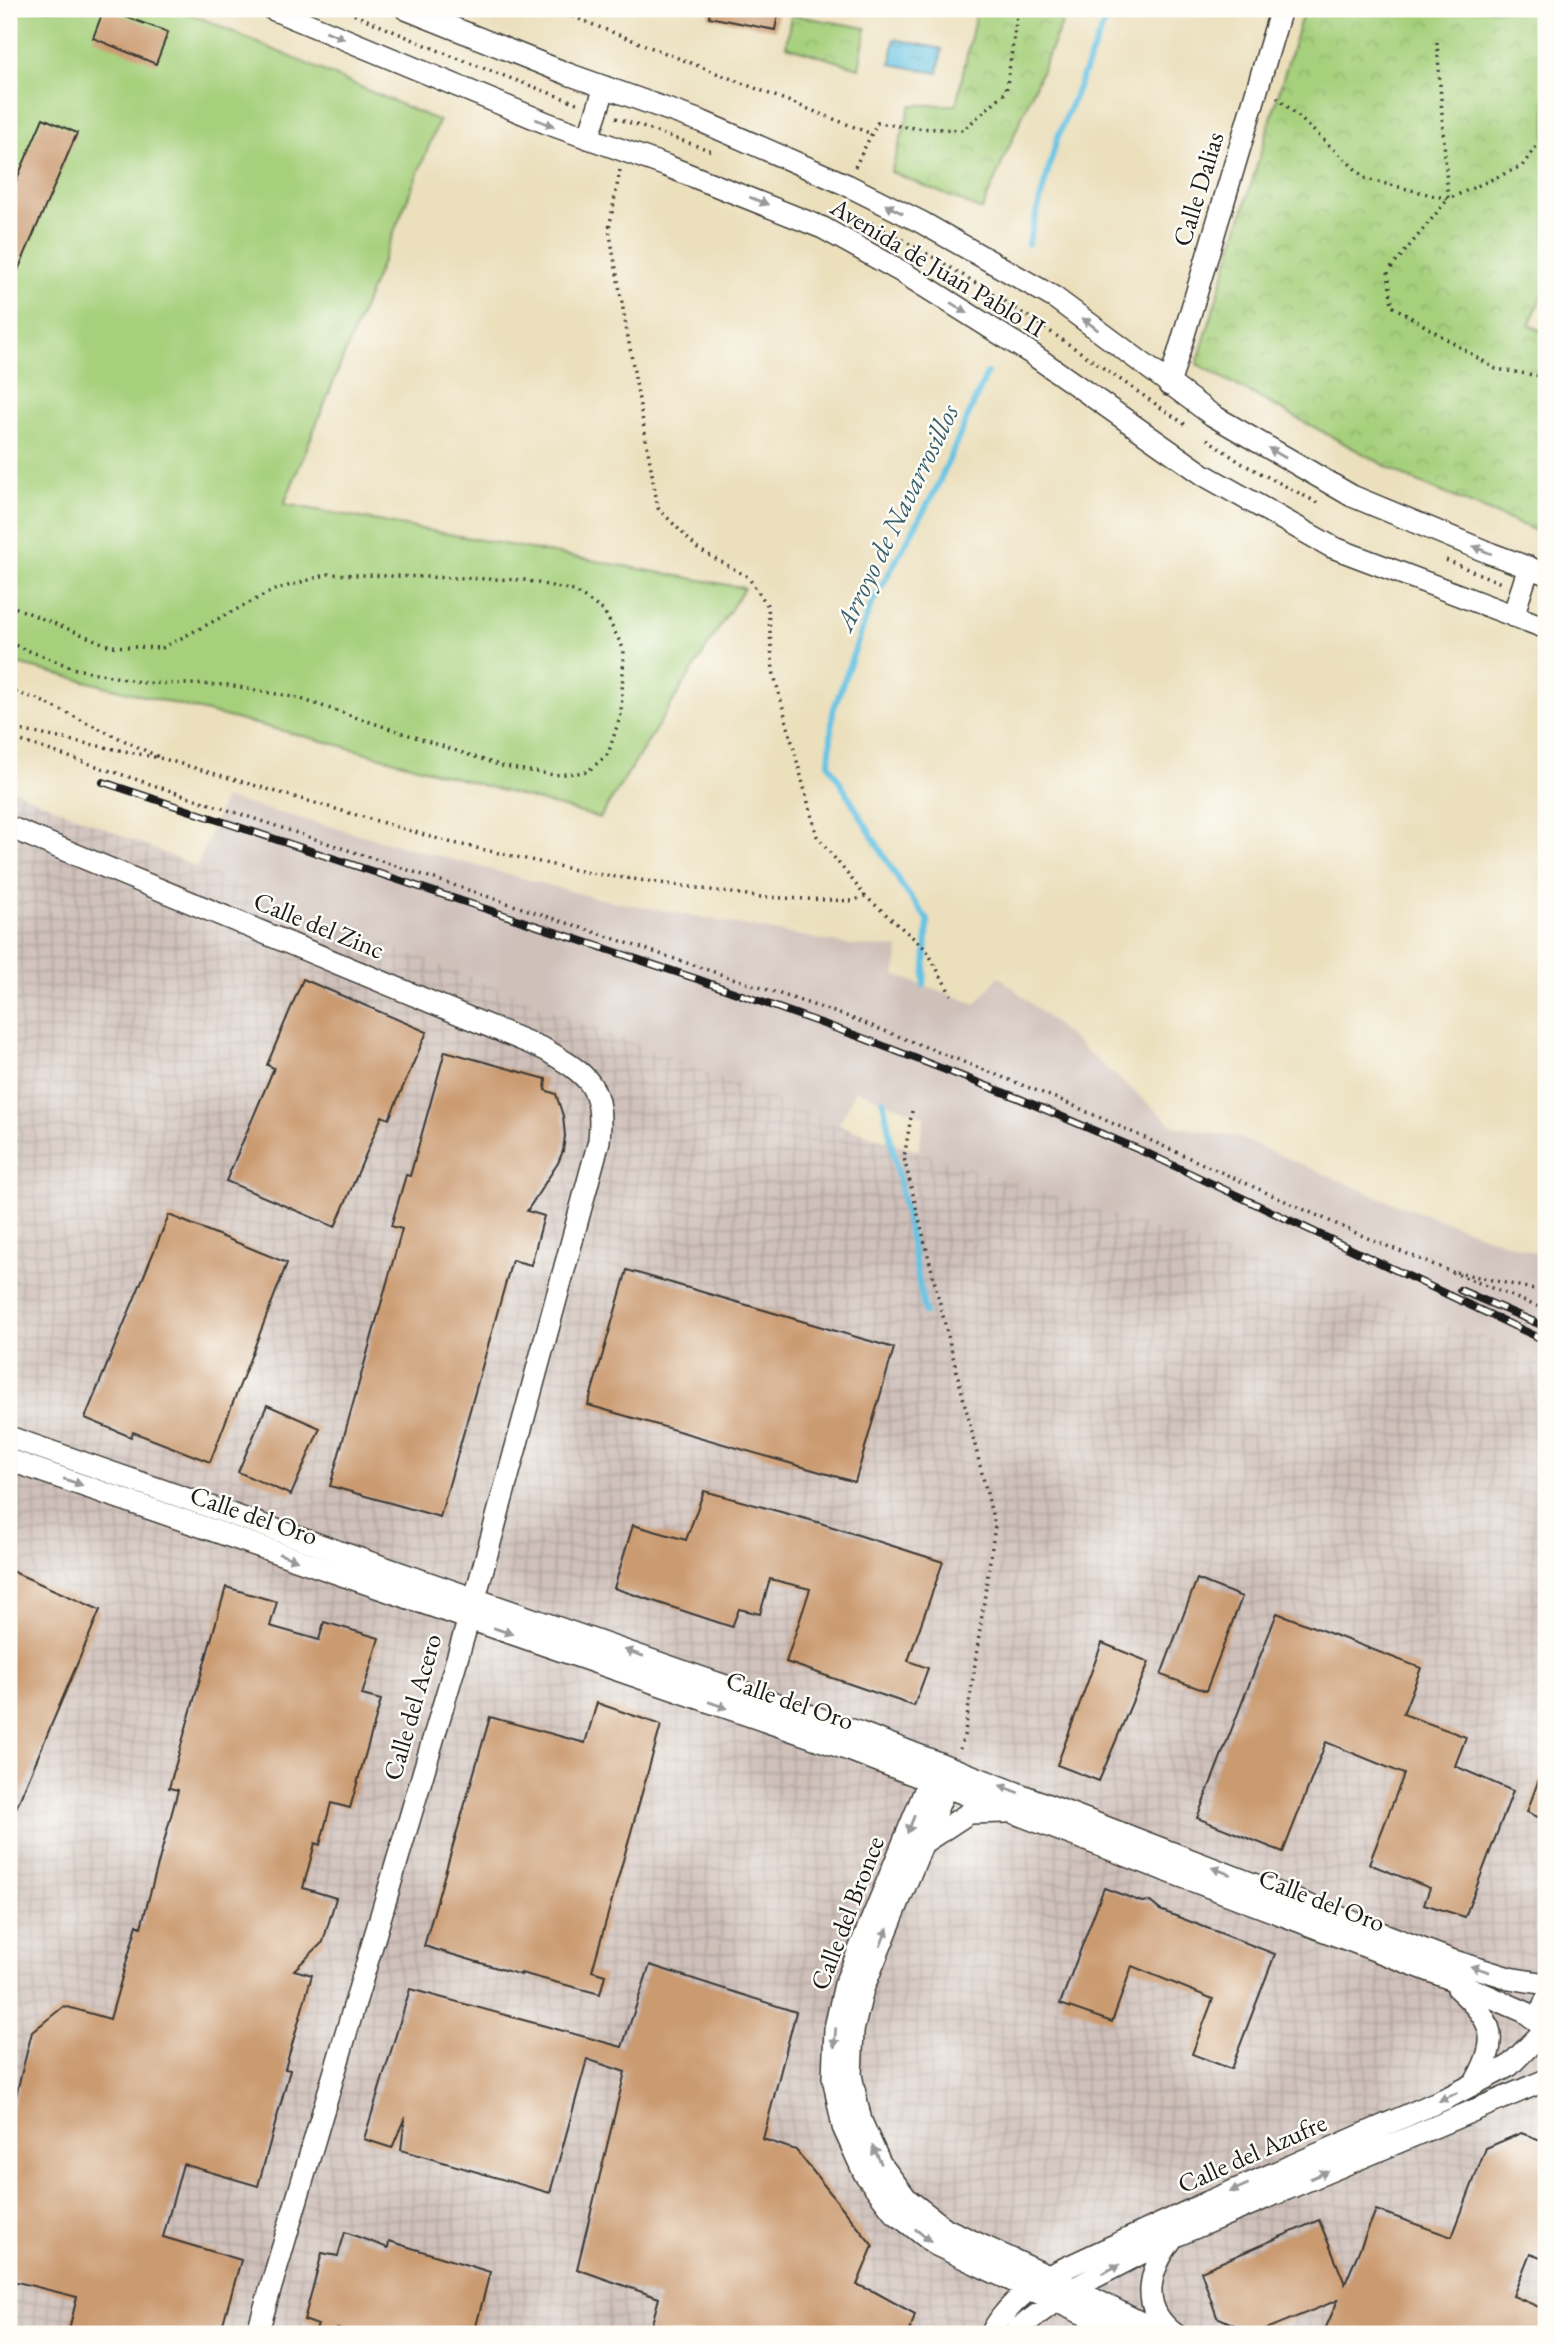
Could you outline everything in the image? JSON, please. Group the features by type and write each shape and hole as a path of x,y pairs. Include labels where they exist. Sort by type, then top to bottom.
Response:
{"street":[{"name":"Avenida de Juan Pablo II","path":"272,9 549,124 736,192 823,228 902,272 1029,352 1204,475 1332,547 1546,628"},
{"name":"Avenida de Juan Pablo II","path":"406,9 605,87 703,121 847,185 920,222 1055,298 1212,415 1352,496 1537,570"},
{"name":"Calle Dalias","path":"1169,385 1281,9"},
{"path":"588,138 605,87"},
{"path":"1513,616 1537,570"},
{"name":"Calle del Zinc","path":"9,827 544,1049 576,1068 597,1092"},
{"name":"Calle del Acero","path":"257,2334 475,1598 599,1142 601,1115 597,1092"},
{"name":"Calle del Oro","path":"9,1437 475,1598 1451,1960 1508,1978 1546,1984"},
{"name":"Calle del Oro","path":"9,1460 467,1619 942,1773 1015,1812 1443,1976 1525,2012 1544,2031"},
{"name":"Calle del Bronce","path":"942,1773 923,1843 863,1989 853,2031 852,2075 861,2121 880,2163 907,2199 946,2229 1048,2276 1064,2295"},
{"name":"Calle del Bronce","path":"942,1773 845,1984 835,2028 833,2077 843,2127 864,2173 894,2212 936,2245 1030,2288 1064,2295"},
{"path":"923,1843 969,1813 1015,1812"},
{"path":"1443,1976 1480,2009 1491,2034 1488,2061 1474,2084"},
{"path":"1544,2031 1541,2013 1546,2000"},
{"name":"Calle del Azufre","path":"991,2334 1000,2316 1030,2288 1048,2276 1474,2084 1508,2066 1544,2031"},
{"name":"Calle del Azufre","path":"1016,2334 1019,2328 1064,2295 1173,2237 1546,2080"},
{"path":"1173,2237 1158,2257 1150,2300 1166,2328 1175,2334"},
{"path":"1064,2295 1126,2334"},
{"path":"1064,2295 1163,2334"}],"path":[{"path":"553,9 872,134"},
{"path":"847,185 877,123 963,130 1006,92 1018,9"},
{"path":"1437,42 1448,199"},
{"path":"1260,82 1366,179 1448,199"},
{"path":"1546,133 1522,166 1448,199 1388,272 1392,306 1496,369 1546,377"},
{"path":"623,151 608,229 659,508 698,549 748,577 768,606 773,671 817,836 865,896 926,949 951,995"},
{"path":"9,605 110,646 162,648 274,590 329,574 523,580 574,591 604,611 624,650 621,714 608,754 587,772 554,775 505,767 298,698 228,685 145,683 76,669 9,643"},
{"path":"9,690 37,699 164,759"},
{"path":"9,728 164,759 449,842 589,873 761,897 852,901 865,896"},
{"path":"9,737 849,1017 1063,1101 1365,1237 1546,1310"},
{"path":"912,1111 904,1158 995,1527 965,1732 942,1773"},
{"path":"1446,1270 1546,1292"}],"shaded area":[{"path":"9,788 197,867 839,1125 1503,1343 1546,1367 1546,2334 9,2334"},
{"path":"224,798 596,898 849,945 899,948 895,975 976,1004 999,976 1174,1126 1237,1137 1388,1201 1546,1257 1546,1367 1503,1343 918,1151 925,1117 856,1090 839,1125 197,867"}],"green space":[{"path":"9,9 180,9 439,121 284,504 744,588 600,818 335,744 9,662"},
{"path":"977,9 1068,9 982,210 891,172 911,105 956,105"},
{"path":"1304,9 1519,9 1546,16 1546,287 1529,325 1546,333 1546,535 1410,479 1197,364"},
{"path":"791,15 866,28 859,68 786,46"}],"water":[{"path":"894,39 942,49 938,73 891,64"}],"building":[{"path":"104,9 168,32 156,64 93,38"},
{"path":"710,9 779,9 775,30 709,17"},
{"path":"43,118 77,133 9,291 9,197"},
{"path":"303,979 427,1032 389,1119 382,1116 335,1227 226,1181 274,1068 267,1065"},
{"path":"445,1051 546,1079 545,1090 556,1094 563,1116 565,1136 558,1163 527,1211 544,1216 531,1265 512,1260 440,1517 330,1486 402,1229 391,1226 406,1175 410,1176"},
{"path":"169,1215 287,1263 210,1462 133,1432 131,1437 85,1418"},
{"path":"627,1270 894,1348 855,1482 588,1405"},
{"path":"267,1405 320,1428 291,1495 238,1472"},
{"path":"704,1491 814,1521 943,1562 908,1661 928,1668 914,1706 786,1662 810,1589 770,1579 760,1614 739,1609 732,1627 614,1588 633,1525 686,1540"},
{"path":"9,1570 100,1610 9,1825"},
{"path":"1197,1579 1242,1597 1206,1691 1161,1675"},
{"path":"226,1587 277,1602 270,1626 319,1640 324,1622 379,1638 362,1695 381,1700 350,1808 331,1803 320,1845 315,1843 303,1888 336,1898 323,1942 294,1970 312,1975 285,2069 290,2070 258,2186 183,2164 163,2237 241,2260 220,2334 68,2334 77,2297 9,2280 9,2123 32,2032 64,2006 110,2019 137,1925 141,1927 178,1790 169,1788"},
{"path":"1277,1613 1421,1668 1403,1714 1466,1737 1455,1766 1513,1791 1465,1917 1424,1904 1430,1888 1369,1864 1404,1774 1326,1742 1283,1852 1197,1818"},
{"path":"1102,1643 1149,1662 1099,1781 1057,1765"},
{"path":"597,1703 661,1725 592,1971 605,1975 600,1994 521,1975 424,1946 490,1717 585,1743"},
{"path":"1544,1765 1546,1766 1546,1821 1527,1812"},
{"path":"1104,1888 1142,1902 1149,1901 1160,1910 1275,1954 1231,2069 1192,2054 1213,1999 1132,1966 1112,2022 1060,2004"},
{"path":"650,1965 796,2012 763,2139 796,2150 873,2246 857,2285 915,2314 909,2334 649,2334 659,2298 577,2269 625,2072 587,2059 550,2193 401,2150 405,2117 392,2148 364,2139 410,1989 622,2047"},
{"path":"1521,2133 1546,2142 1546,2259 1530,2253 1513,2296 1546,2310 1546,2334 1323,2334 1338,2300 1254,2334 1217,2317 1201,2271 1319,2220 1345,2284 1376,2210 1452,2237 1486,2148"},
{"path":"345,2232 388,2248 389,2241 490,2272 474,2334 355,2334 337,2329 336,2334 314,2334 318,2325 304,2320 322,2253 338,2256"}],"waterway":[{"name":"Arroyo de Navarrosillos","path":"1028,244 1057,139 1110,9"},
{"name":"Arroyo de Navarrosillos","path":"924,985 928,920 902,886 829,764 833,711 870,607 936,489 987,373"},
{"name":"Arroyo de Navarrosillos","path":"883,1100 925,1313"}],"railway":[{"path":"103,782 697,979 860,1037 1018,1098 1149,1154 1546,1341"},
{"path":"1460,1290 1546,1327"}]}
